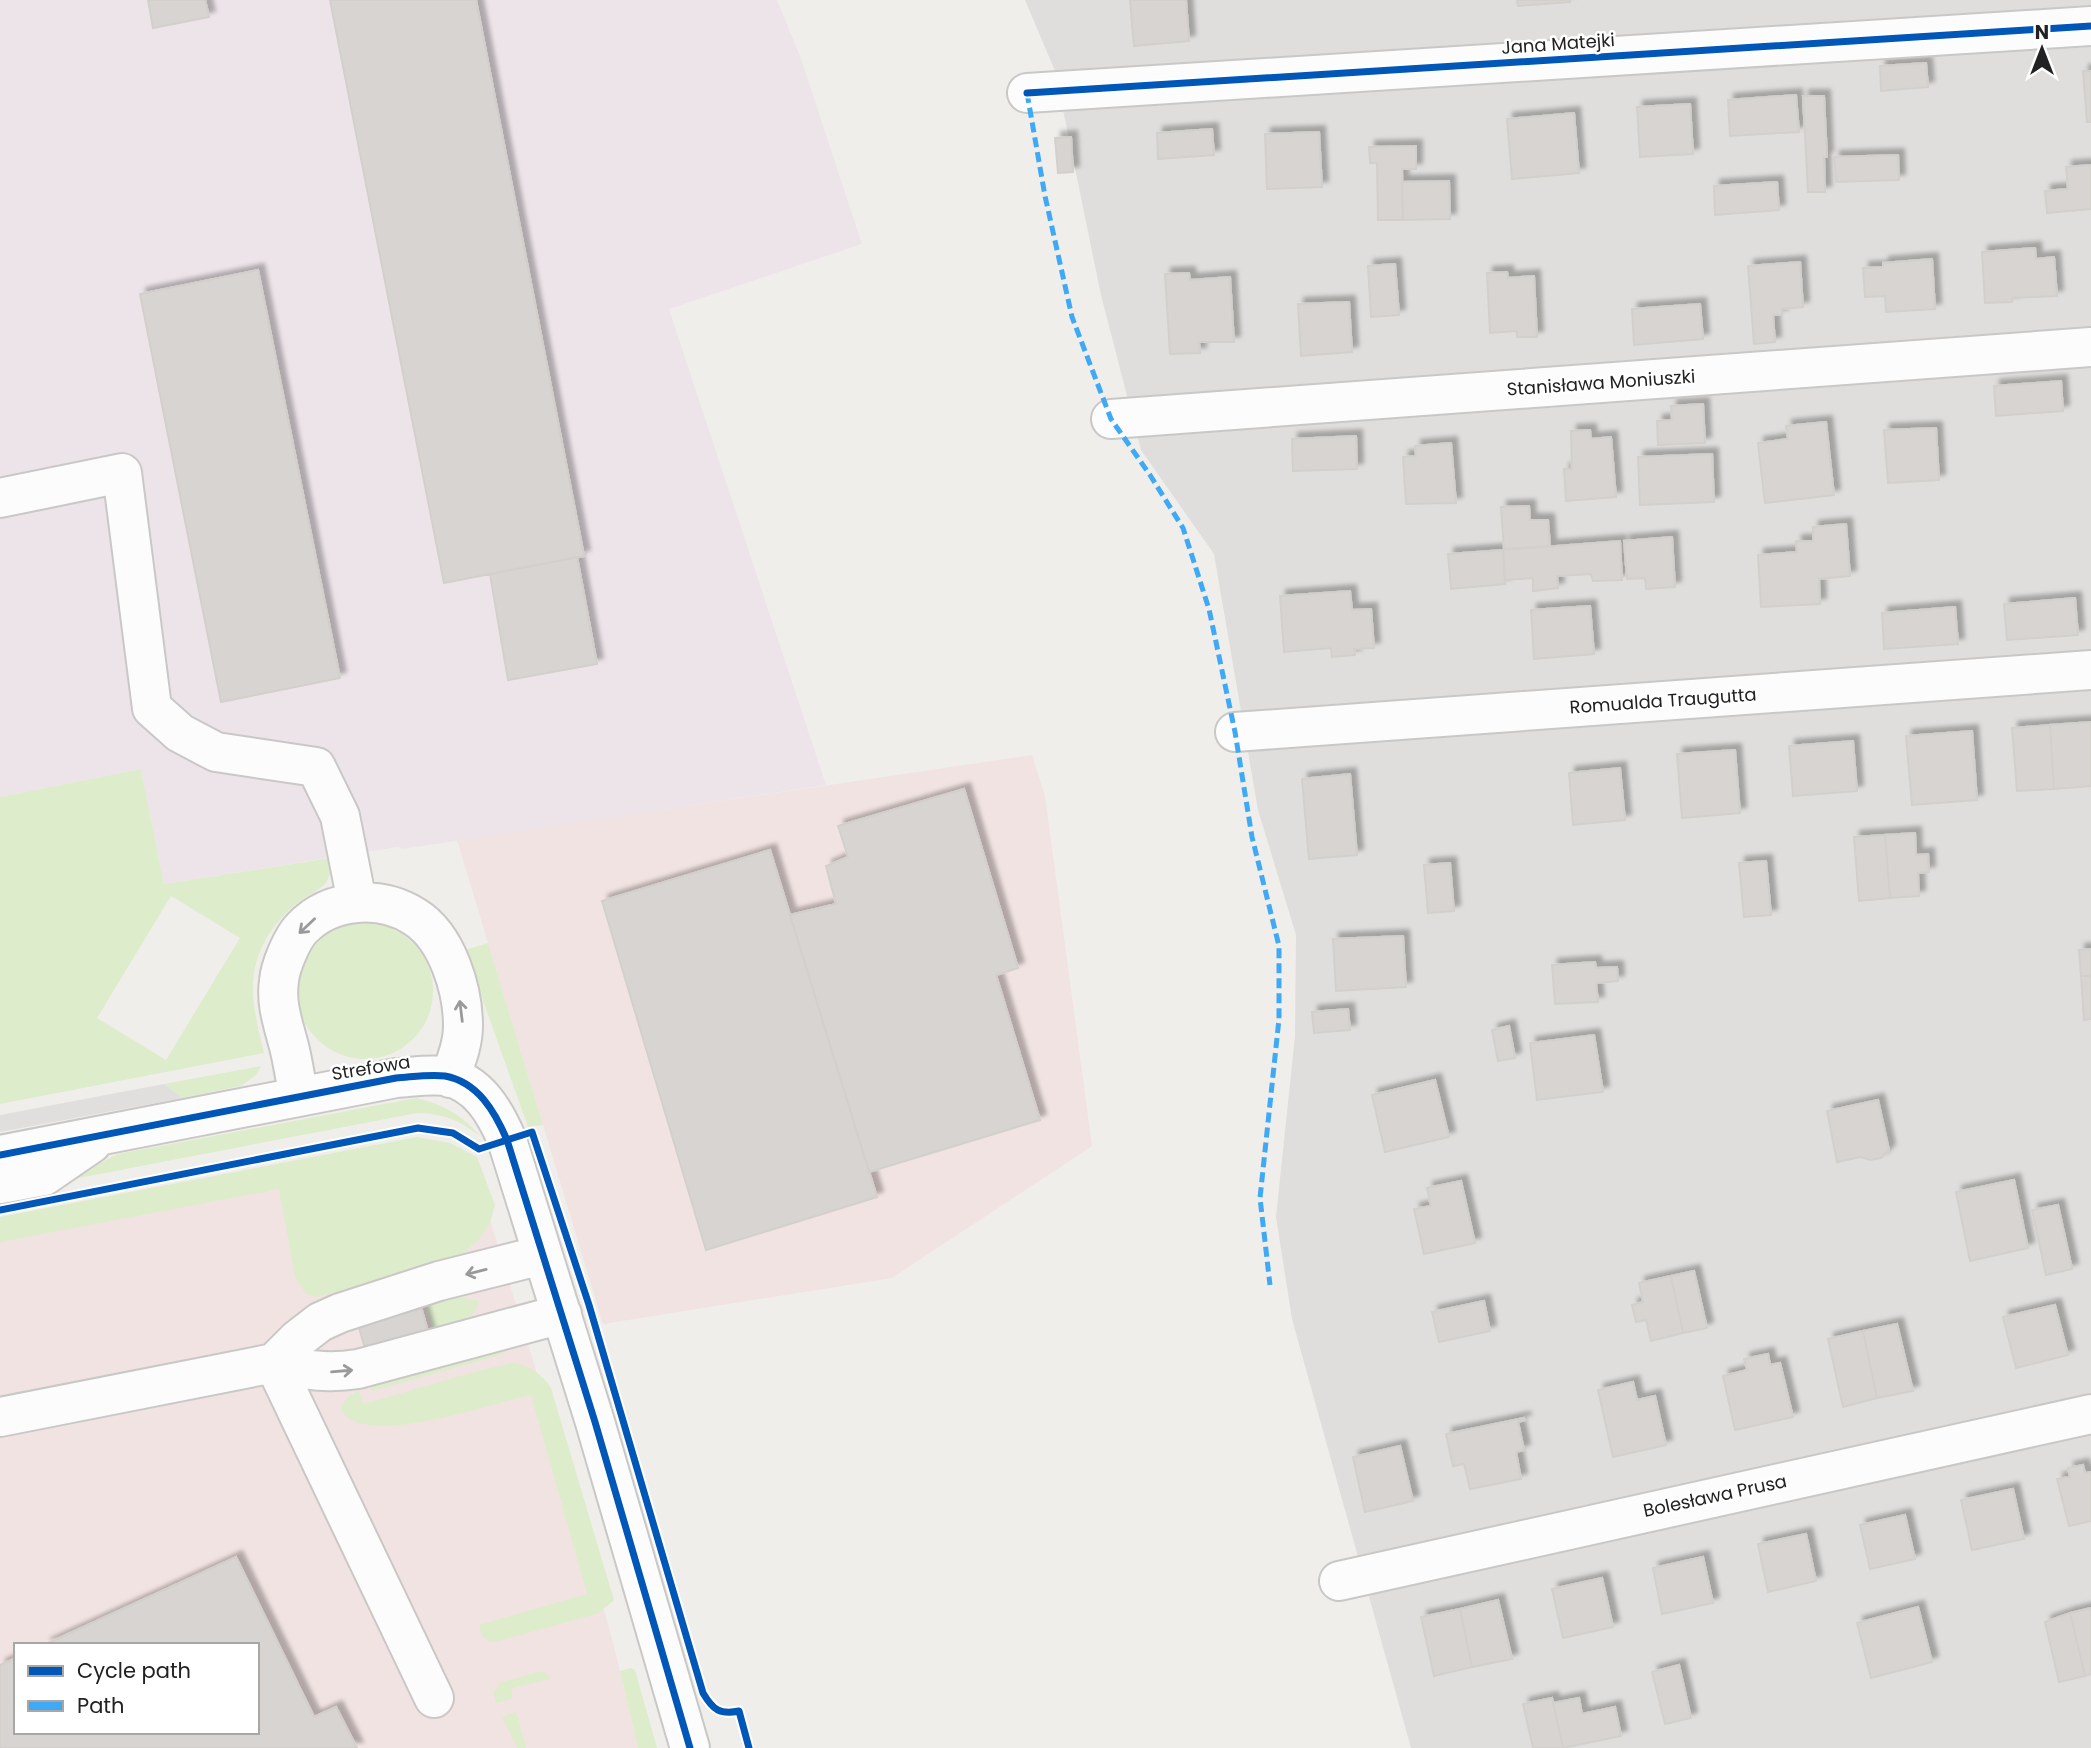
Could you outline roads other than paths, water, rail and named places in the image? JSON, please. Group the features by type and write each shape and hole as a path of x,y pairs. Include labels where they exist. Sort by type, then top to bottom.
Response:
{"street":[{"name":"Jana Matejki","path":"1027,93 2091,26"},
{"name":"Stanisława Moniuszki","path":"1111,419 2091,347"},
{"path":"0,498 122,473 152,708 180,733 216,752 316,767 340,816 357,902"},
{"name":"Romualda Traugutta","path":"1235,732 2091,670"},
{"path":"299,1097 279,1009 279,981 287,954 301,928 328,909 357,902 388,904 416,917 438,939 452,965 463,1026 459,1052 450,1077"},
{"name":"Strefowa","path":"0,1154 396,1078 450,1077 479,1093 492,1109 507,1140 562,1314 690,1748"},
{"path":"0,1184 44,1176 103,1135"},
{"path":"275,1363 298,1339 320,1322 340,1313 439,1282 542,1255"},
{"path":"0,1417 275,1363 307,1371 348,1371 562,1314"},
{"path":"275,1363 434,1698"},
{"name":"Bolesława Prusa","path":"1339,1581 2091,1414"}]}
